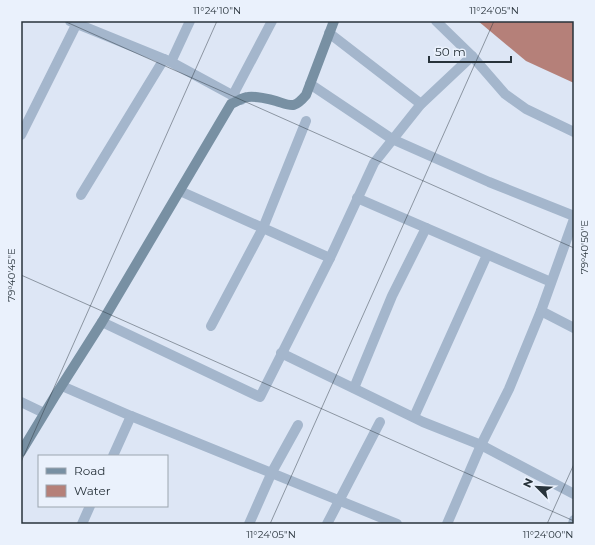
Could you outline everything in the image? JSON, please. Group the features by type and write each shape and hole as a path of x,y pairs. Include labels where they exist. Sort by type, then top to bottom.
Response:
{"main road":[{"path":"21,452 102,322 231,104 237,98 248,97 275,101 288,106 301,101 306,95 334,21"}],"street":[{"path":"81,195 167,60 190,21"},
{"path":"21,135 75,22 167,60 237,98 272,21"},
{"path":"436,21 472,56 504,94 526,109 574,132"},
{"path":"329,33 420,104"},
{"path":"102,322 260,397 330,258 374,163 420,104 472,56"},
{"path":"310,84 392,139 489,182 574,217 541,311 509,389 481,445 447,524"},
{"path":"211,326 263,228 306,121"},
{"path":"180,191 330,258"},
{"path":"357,198 551,282"},
{"path":"354,388 392,296 426,228"},
{"path":"414,417 487,255"},
{"path":"541,311 574,328"},
{"path":"282,353 414,417 481,445 574,494"},
{"path":"62,386 131,416 397,524"},
{"path":"21,402 44,413"},
{"path":"113,455 131,416"},
{"path":"327,524 380,422"},
{"path":"249,524 272,472 298,425"},
{"path":"82,524 90,507"},
{"path":"573,524 574,520"}],"water":[{"path":"478,21 574,21 574,83 526,61"}]}
